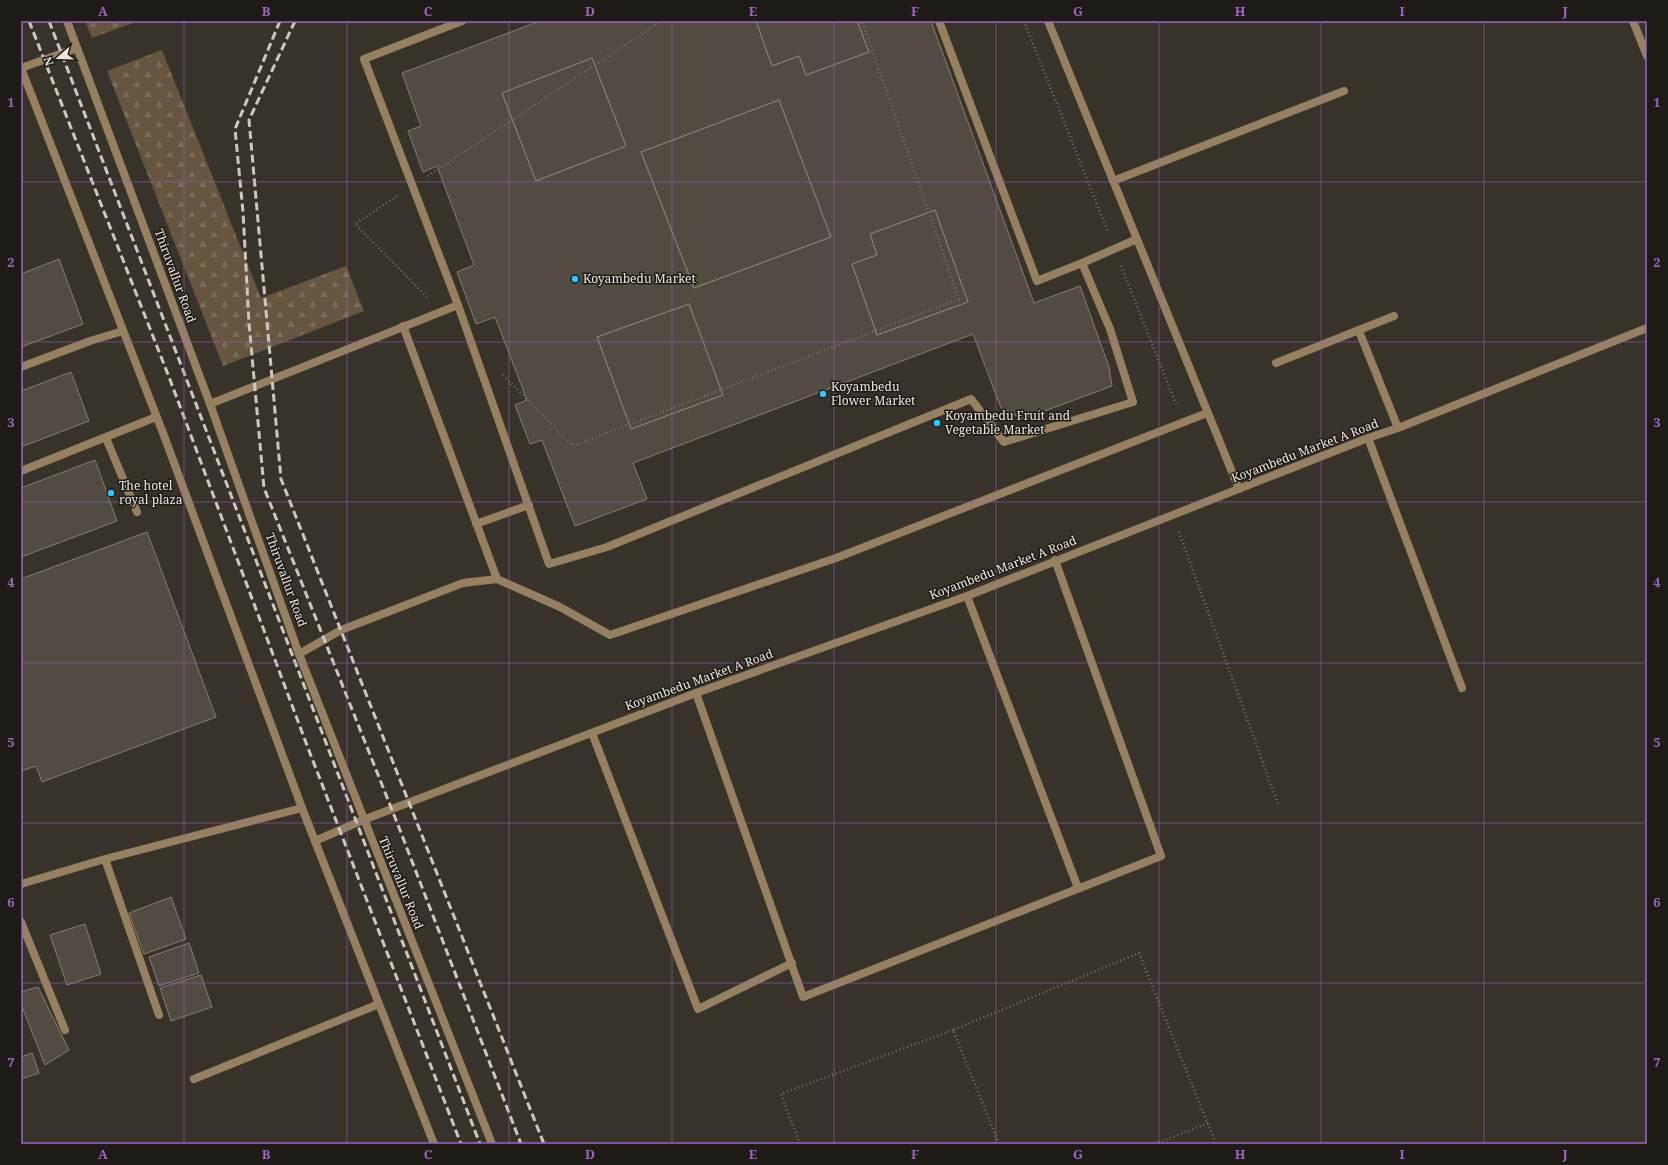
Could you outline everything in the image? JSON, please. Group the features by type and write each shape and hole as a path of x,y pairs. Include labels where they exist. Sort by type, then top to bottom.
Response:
{"street":[{"name":"Thiruvallur Road","path":"67,21 210,404 299,654 363,820 492,1144"},
{"path":"462,21 364,59 458,306 549,564 607,547 970,399 1004,442 1133,402 1110,329 1082,263"},
{"path":"939,21 1037,281 1137,239"},
{"path":"1048,21 1239,489"},
{"path":"1633,21 1647,56"},
{"path":"77,48 21,68 156,417 302,808 434,1144"},
{"path":"1113,181 1344,91"},
{"path":"210,404 403,326 458,306"},
{"path":"1276,363 1394,316"},
{"path":"403,326 497,579"},
{"name":"Koyambedu Market A Road","path":"315,841 363,820 592,733 967,596 1054,560 1368,438 1398,428 1647,328"},
{"path":"1359,331 1398,428"},
{"path":"21,367 90,342 123,332"},
{"path":"299,654 341,630 463,583 497,579 560,607 610,635 836,558 1207,413"},
{"path":"21,471 156,417"},
{"path":"106,438 136,512"},
{"path":"1368,438 1462,688"},
{"path":"476,524 529,505"},
{"path":"696,694 803,996 1161,856 1054,560"},
{"path":"967,596 1078,888"},
{"path":"592,733 698,1009 792,963"},
{"path":"21,884 105,859 302,808"},
{"path":"105,859 159,1016"},
{"path":"21,922 65,1030"},
{"path":"194,1078 379,1004"}],"path":[{"path":"422,180 660,21"},
{"path":"500,372 572,446 960,299 862,21"},
{"path":"1024,21 1183,422"},
{"path":"402,193 355,224 428,298"},
{"path":"1177,528 1278,804"},
{"path":"800,1144 781,1094 953,1030 1139,953 1216,1144"},
{"path":"953,1030 999,1144"},
{"path":"1155,1144 1208,1123"}],"green space":[{"path":"85,21 138,21 92,38"},
{"path":"162,50 261,298 346,266 364,311 223,366 107,71"}],"building":[{"name":"Koyambedu Market","path":"540,21 756,21 772,66 799,56 806,75 869,52 857,21 931,21 1034,303 1080,286 1109,367 1112,386 1023,419 1001,408 973,334 633,463 647,499 575,526 542,440 530,444 515,405 527,400 495,317 476,324 457,272 474,265 437,166 423,172 408,131 421,126 402,73","holes":["592,58 626,146 536,181 502,93","779,100 831,237 694,288 641,152","935,210 968,302 877,335 852,264 877,255 870,234","689,304 723,395 631,429 597,337"]},
{"path":"756,21 857,21 869,52 806,75 799,56 772,66"},
{"path":"592,58 626,146 536,181 502,93"},
{"path":"779,100 831,237 694,288 641,152"},
{"path":"935,210 968,302 877,335 852,264 877,255 870,234"},
{"path":"59,259 83,324 21,347 21,274"},
{"path":"689,304 723,395 631,429 597,337"},
{"path":"71,372 89,421 21,447 21,391"},
{"path":"95,460 117,521 21,557 21,488"},
{"path":"147,532 216,717 42,782 36,766 21,771 21,579"},
{"path":"171,897 186,939 144,954 129,913"},
{"path":"85,924 101,974 67,985 50,935"},
{"path":"189,943 199,973 159,986 149,957"},
{"path":"201,975 212,1007 171,1021 160,988"},
{"path":"38,987 69,1050 45,1065 21,1004 21,992"},
{"path":"32,1053 39,1073 21,1079 21,1057"}],"railway":[{"path":"29,21 169,377 308,748 461,1144"},
{"path":"49,21 480,1144"},
{"path":"280,21 235,129 243,212 249,323 264,488 398,825 521,1144"},
{"path":"295,21 249,120 281,479 544,1144"}],"place":[{"name":"Koyambedu Market","path":"575,279"},
{"name":"Koyambedu Flower Market","path":"823,394"},
{"name":"Koyambedu Fruit and Vegetable Market","path":"937,423"},
{"name":"The hotel royal plaza","path":"111,493"}]}
